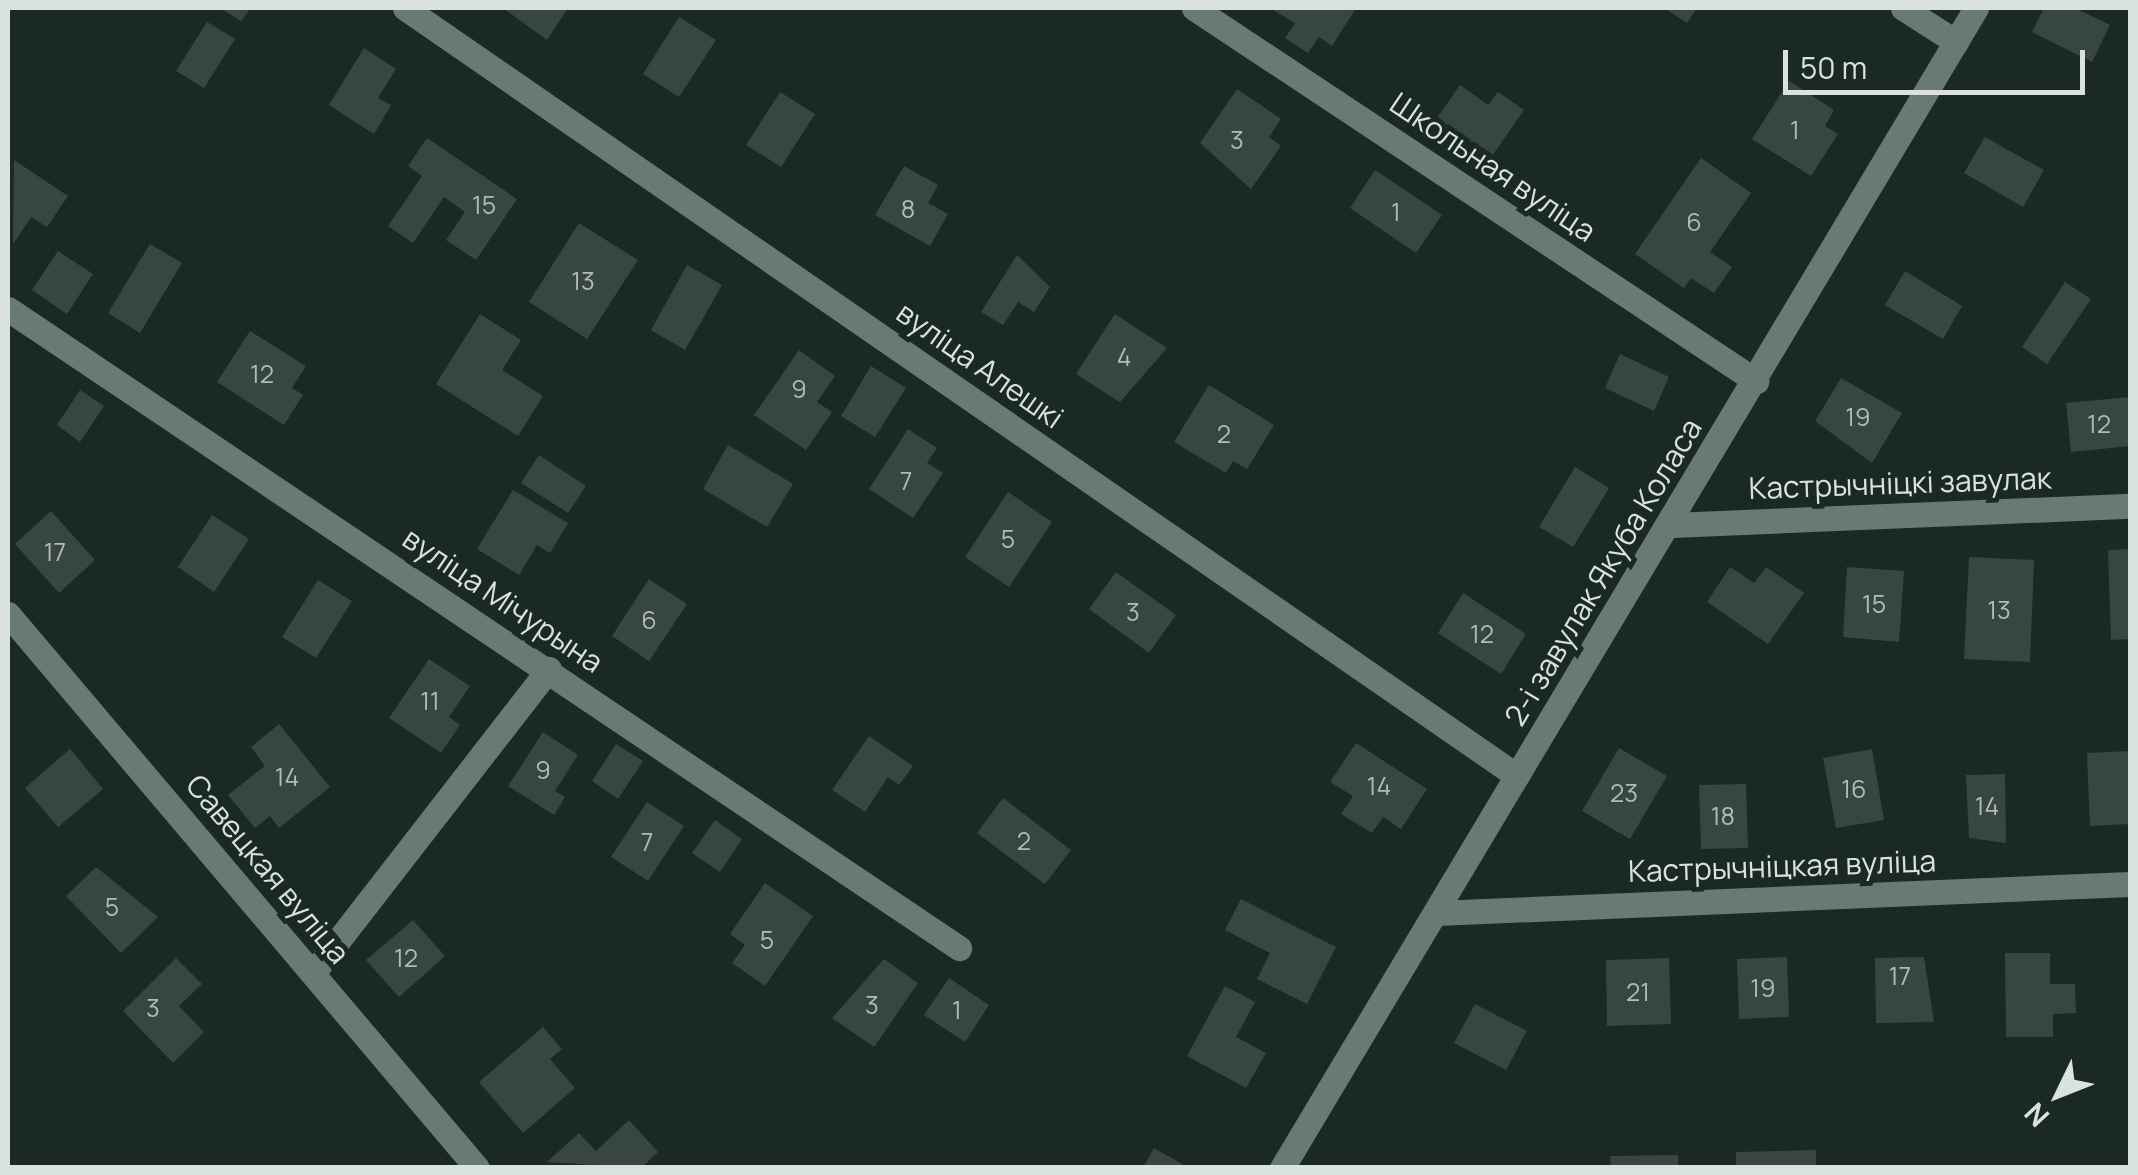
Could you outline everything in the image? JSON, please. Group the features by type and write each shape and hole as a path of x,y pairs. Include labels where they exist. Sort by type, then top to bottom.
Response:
{"street":[{"name":"вуліца Алешкі","path":"406,8 1517,776"},
{"name":"Школьная вуліца","path":"1194,8 1756,380"},
{"path":"1903,8 1956,42"},
{"name":"2-і завулак Якуба Коласа","path":"1282,1168 1672,525 1976,8"},
{"name":"вуліца Мічурына","path":"8,309 960,948"},
{"name":"Кастрычніцкі завулак","path":"1672,525 2130,506"},
{"name":"Савецкая вуліца","path":"8,614 477,1168"},
{"path":"314,972 549,669"},
{"name":"Кастрычніцкая вуліца","path":"1437,913 2130,884"}],"building":[{"path":"220,8 251,8 241,21"},
{"path":"503,8 568,8 547,40"},
{"path":"1270,8 1356,8 1332,46 1319,37 1308,53 1285,38 1295,23"},
{"path":"1664,8 1697,8 1687,23"},
{"path":"2044,8 2075,8 2110,25 2092,62 2032,32"},
{"path":"679,17 716,40 679,97 643,74"},
{"path":"207,22 235,39 204,88 176,71"},
{"path":"364,48 396,69 378,98 391,105 374,134 329,105"},
{"path":"1789,81 1834,110 1825,126 1838,134 1811,176 1752,139"},
{"path":"1460,85 1488,105 1498,92 1524,110 1492,156 1437,118"},
{"path":"1237,89 1281,119 1269,137 1281,146 1251,189 1200,143"},
{"path":"780,92 815,114 781,167 746,145"},
{"path":"1985,137 2044,170 2023,207 1964,173"},
{"path":"427,138 517,199 476,260 446,240 465,212 444,197 413,243 388,226 422,176 408,166"},
{"path":"1701,158 1751,193 1710,252 1732,267 1714,293 1691,278 1684,288 1635,254"},
{"path":"14,160 68,196 47,227 31,217 13,244"},
{"path":"904,166 938,185 928,203 948,214 930,246 875,215"},
{"path":"1375,170 1442,215 1416,253 1350,208"},
{"path":"579,223 638,260 587,339 529,302"},
{"path":"150,244 182,263 140,333 108,313"},
{"path":"58,251 93,274 67,314 32,290"},
{"path":"1017,255 1050,287 1034,312 1018,302 1003,325 981,312"},
{"path":"687,265 722,285 685,350 651,330"},
{"path":"1905,271 1962,306 1943,339 1885,305"},
{"path":"2065,282 2091,299 2047,364 2022,347"},
{"path":"480,314 521,340 502,370 543,396 518,436 436,384"},
{"path":"1115,314 1167,348 1120,402 1076,374"},
{"path":"250,331 306,366 292,388 303,395 284,425 217,382"},
{"path":"799,350 835,376 817,402 832,412 806,450 754,415"},
{"path":"1620,354 1669,377 1654,411 1605,388"},
{"path":"871,366 906,388 875,437 841,416"},
{"path":"1841,378 1902,413 1872,463 1815,421"},
{"path":"1209,385 1274,425 1247,469 1233,461 1226,473 1174,442"},
{"path":"80,390 104,406 80,442 57,425"},
{"path":"2130,397 2130,446 2071,452 2066,403"},
{"path":"908,429 937,448 927,463 943,473 913,518 869,489"},
{"path":"728,445 793,484 767,527 703,489"},
{"path":"539,455 586,486 568,513 521,483"},
{"path":"1575,467 1609,488 1573,547 1539,527"},
{"path":"513,490 568,523 550,553 537,545 519,575 477,549"},
{"path":"1008,492 1052,522 1009,587 965,557"},
{"path":"51,511 95,560 59,593 15,544"},
{"path":"212,515 249,539 214,592 178,567"},
{"path":"2130,549 2130,639 2111,640 2108,550"},
{"path":"1969,557 2034,560 2030,662 1964,659"},
{"path":"1730,567 1754,583 1766,567 1804,593 1768,644 1707,602"},
{"path":"1847,567 1904,571 1899,642 1843,637"},
{"path":"1116,572 1176,615 1149,653 1089,609"},
{"path":"649,579 687,604 649,661 612,636"},
{"path":"318,580 352,601 316,658 282,637"},
{"path":"1463,593 1526,634 1501,674 1438,633"},
{"path":"429,659 470,686 449,717 460,725 441,753 389,718"},
{"path":"279,724 330,787 279,828 270,816 255,828 228,795 265,766 251,747"},
{"path":"543,732 578,755 555,791 565,797 554,815 508,786"},
{"path":"869,736 913,766 899,785 888,777 865,812 832,790"},
{"path":"1356,743 1427,789 1401,829 1383,817 1372,833 1341,814 1353,796 1330,782"},
{"path":"616,744 643,761 618,799 592,781"},
{"path":"1619,748 1667,776 1630,839 1582,811"},
{"path":"70,749 103,789 58,827 25,788"},
{"path":"1872,749 1884,820 1836,828 1823,758"},
{"path":"2130,751 2130,824 2090,826 2087,753"},
{"path":"2005,774 2006,843 1969,838 1966,775"},
{"path":"1746,784 1748,848 1701,849 1699,785"},
{"path":"1003,798 1071,850 1045,884 977,833"},
{"path":"647,802 684,826 648,881 611,857"},
{"path":"715,820 742,839 720,872 692,853"},
{"path":"96,867 158,917 121,953 66,896"},
{"path":"765,883 813,916 765,986 732,963 745,945 730,934"},
{"path":"1241,899 1336,947 1307,1004 1257,979 1270,953 1225,930"},
{"path":"413,920 445,956 399,997 366,960"},
{"path":"2005,953 2050,953 2050,984 2075,984 2076,1013 2053,1014 2053,1037 2006,1037"},
{"path":"1787,957 1789,1017 1739,1019 1737,959"},
{"path":"1924,957 1934,1022 1876,1023 1875,958"},
{"path":"176,958 202,984 179,1006 204,1032 173,1063 123,1011"},
{"path":"1669,958 1671,1024 1607,1026 1606,960"},
{"path":"884,959 918,983 874,1047 832,1018"},
{"path":"949,978 989,1005 965,1042 924,1015"},
{"path":"1225,986 1255,1002 1236,1037 1266,1053 1246,1088 1187,1056"},
{"path":"1475,1004 1527,1031 1506,1070 1454,1043"},
{"path":"543,1027 562,1049 550,1059 575,1088 523,1133 479,1082"},
{"path":"629,1120 658,1152 641,1168 547,1162 579,1133 596,1151"},
{"path":"1154,1148 1189,1168 1143,1168"},
{"path":"1816,1150 1816,1168 1736,1168 1736,1152"},
{"path":"1678,1155 1678,1168 1611,1168 1610,1156"}]}
